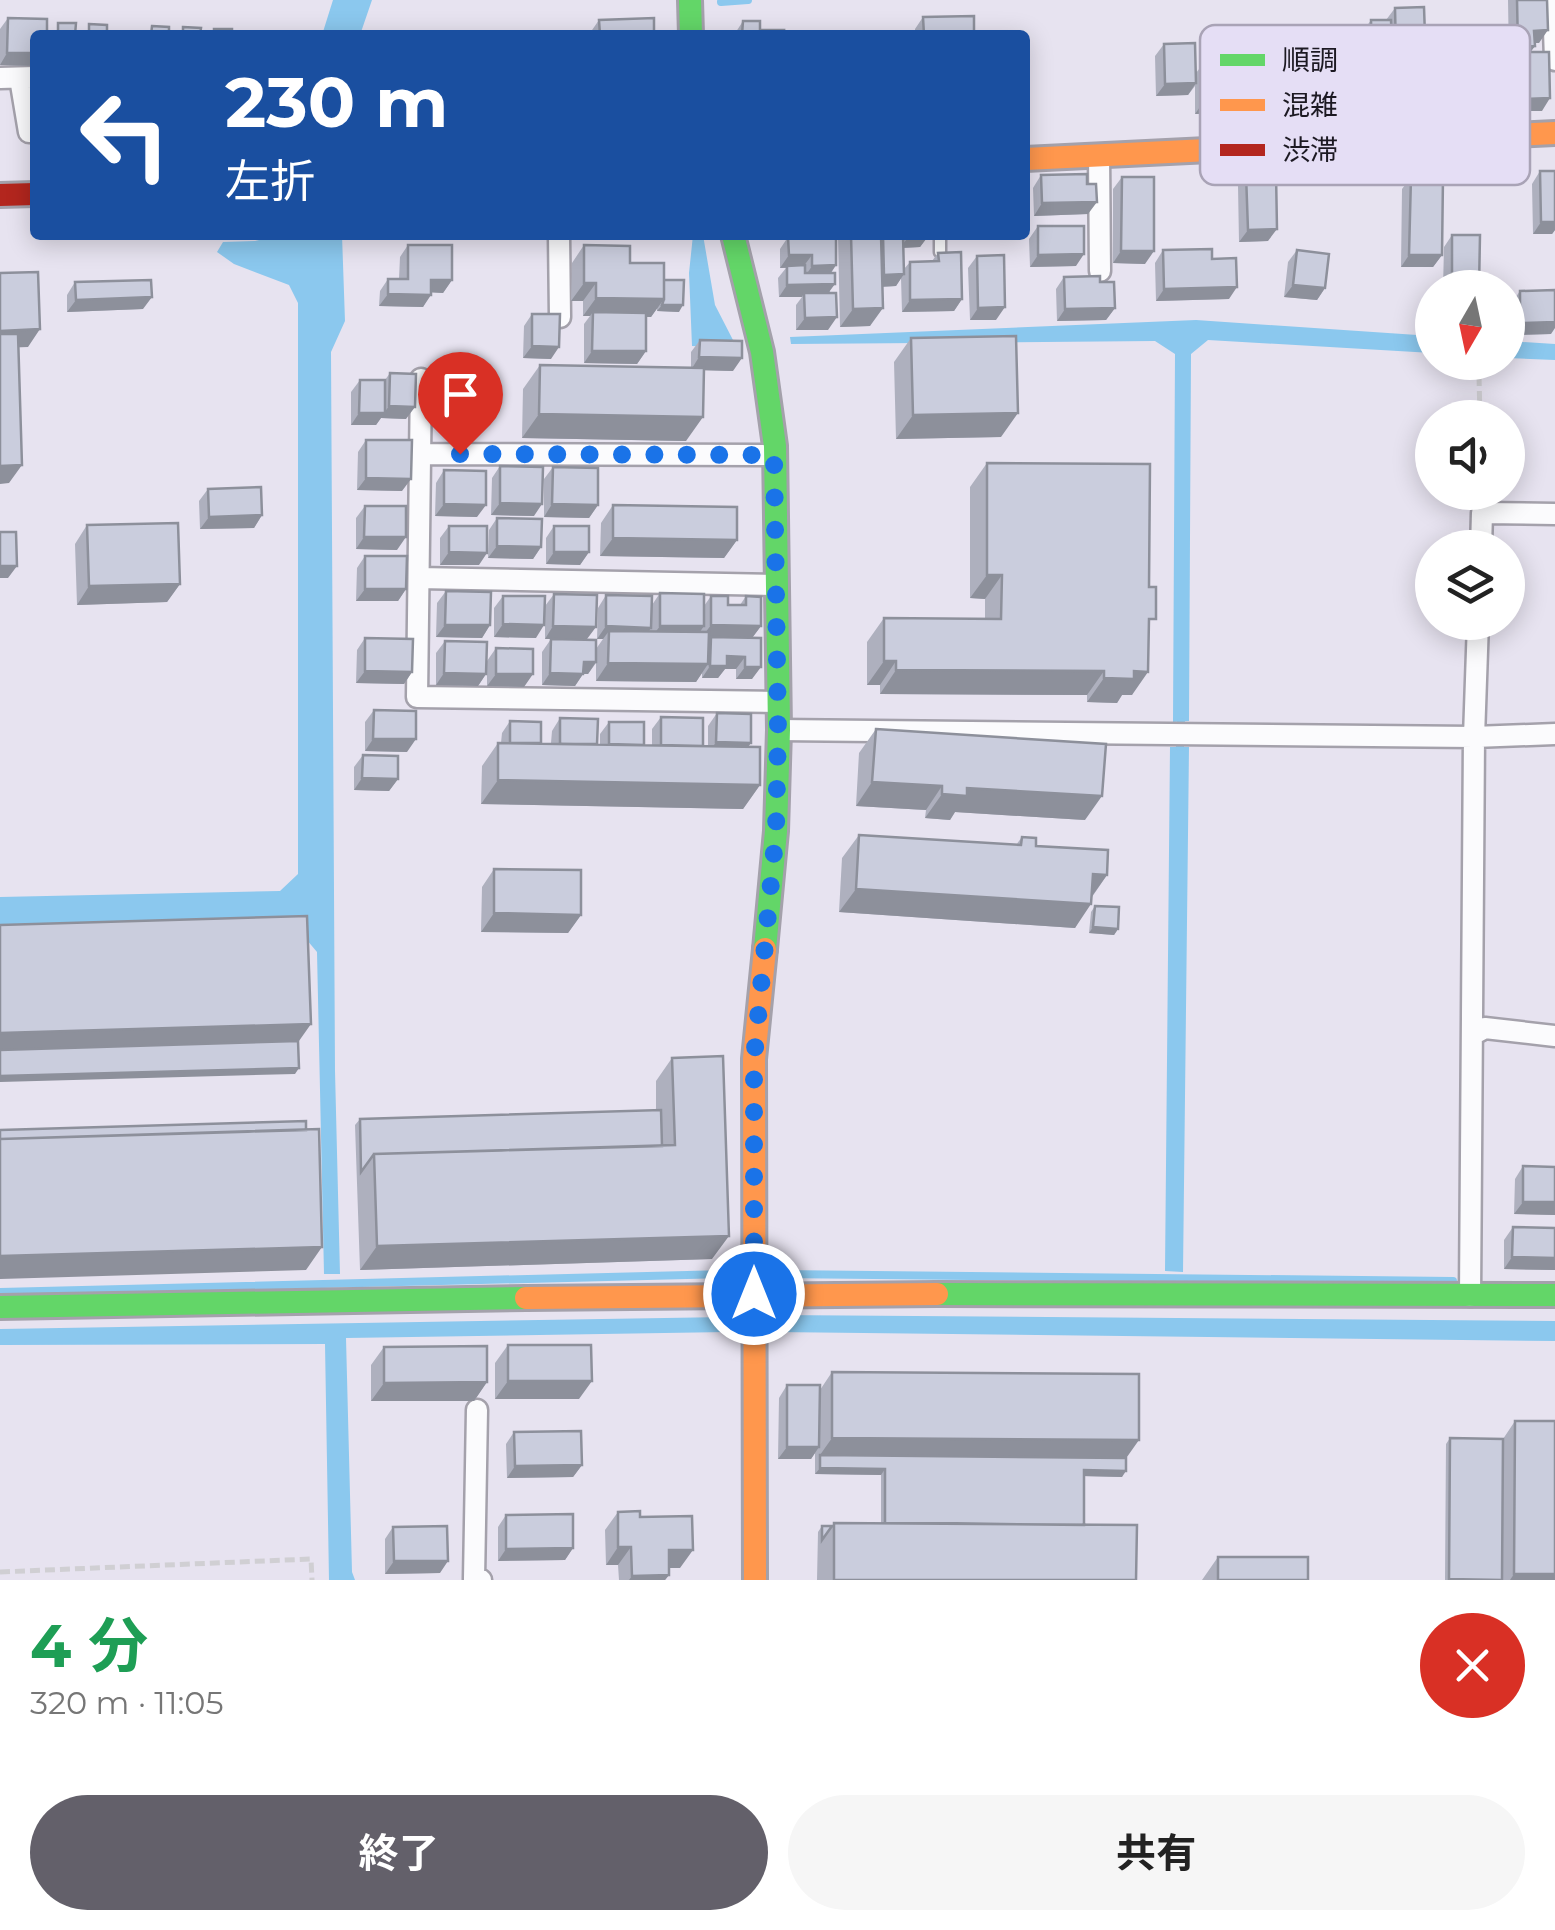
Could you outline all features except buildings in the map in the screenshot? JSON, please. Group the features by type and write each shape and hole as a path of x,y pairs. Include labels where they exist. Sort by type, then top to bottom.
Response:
{"main road":[{"path":"690,0 691,30"},
{"path":"1530,134 1555,133"},
{"path":"1030,159 1200,150"},
{"path":"0,195 30,194"},
{"path":"734,240 762,352 774,455 777,585 776,831 754,1059 755,1580"},
{"path":"0,1307 754,1294 1555,1295"}],"street":[{"path":"1553,0 1555,60"},
{"path":"18,78 30,132"},
{"path":"1100,155 1100,271"},
{"path":"559,240 560,317"},
{"path":"421,379 417,697 778,702"},
{"path":"420,454 774,455"},
{"path":"1482,530 1482,512 1555,514"},
{"path":"419,578 777,585"},
{"path":"1470,1296 1477,640"},
{"path":"778,730 1474,737 1555,734"},
{"path":"1474,1034 1486,1028 1555,1036"},
{"path":"477,1410 474,1580 482,1580"}],"lane":[{"path":"940,240 940,252"}],"path":[{"path":"0,1572 312,1559 312,1580"}],"water":[{"path":"333,0 372,0 362,30 324,30"},
{"path":"342,240 345,321 331,352 335,1071 340,1274 324,1274 317,952 290,920 0,930 0,897 280,891 298,874 298,303 289,285 234,264 217,252 223,242"},
{"path":"692,240 704,240 715,305 733,340 730,348 692,346 689,273"},
{"path":"1196,320 1415,335 1415,352 1208,340 1191,354 1189,721 1173,722 1175,354 1155,341 791,344 790,337"},
{"path":"1525,342 1555,344 1555,360 1525,359"},
{"path":"1170,747 1189,747 1183,1272 1165,1271"},
{"path":"776,1315 1555,1321 1555,1341 775,1332"},
{"path":"727,1317 727,1332 346,1338 355,1580 329,1580 325,1344 0,1345 0,1329"}],"waterway":[{"path":"721,2 748,0"},
{"path":"1180,747 1181,722"},
{"path":"0,1292 727,1274"},
{"path":"777,1274 1453,1281"}],"traffic: fast":[{"path":"690,0 691,30"},
{"path":"734,240 762,352 775,446 779,730 776,831 765,949"},
{"path":"937,1294 1555,1295"},
{"path":"0,1307 526,1298"}],"traffic: slow":[{"path":"1530,134 1555,133"},
{"path":"1030,159 1200,150"},
{"path":"755,1580 754,1059 765,949"},
{"path":"526,1298 937,1294"}],"traffic: jam":[{"path":"0,195 30,194"}],"route":[{"path":"460,454 774,455 776,831 754,1059 754,1294"}]}
